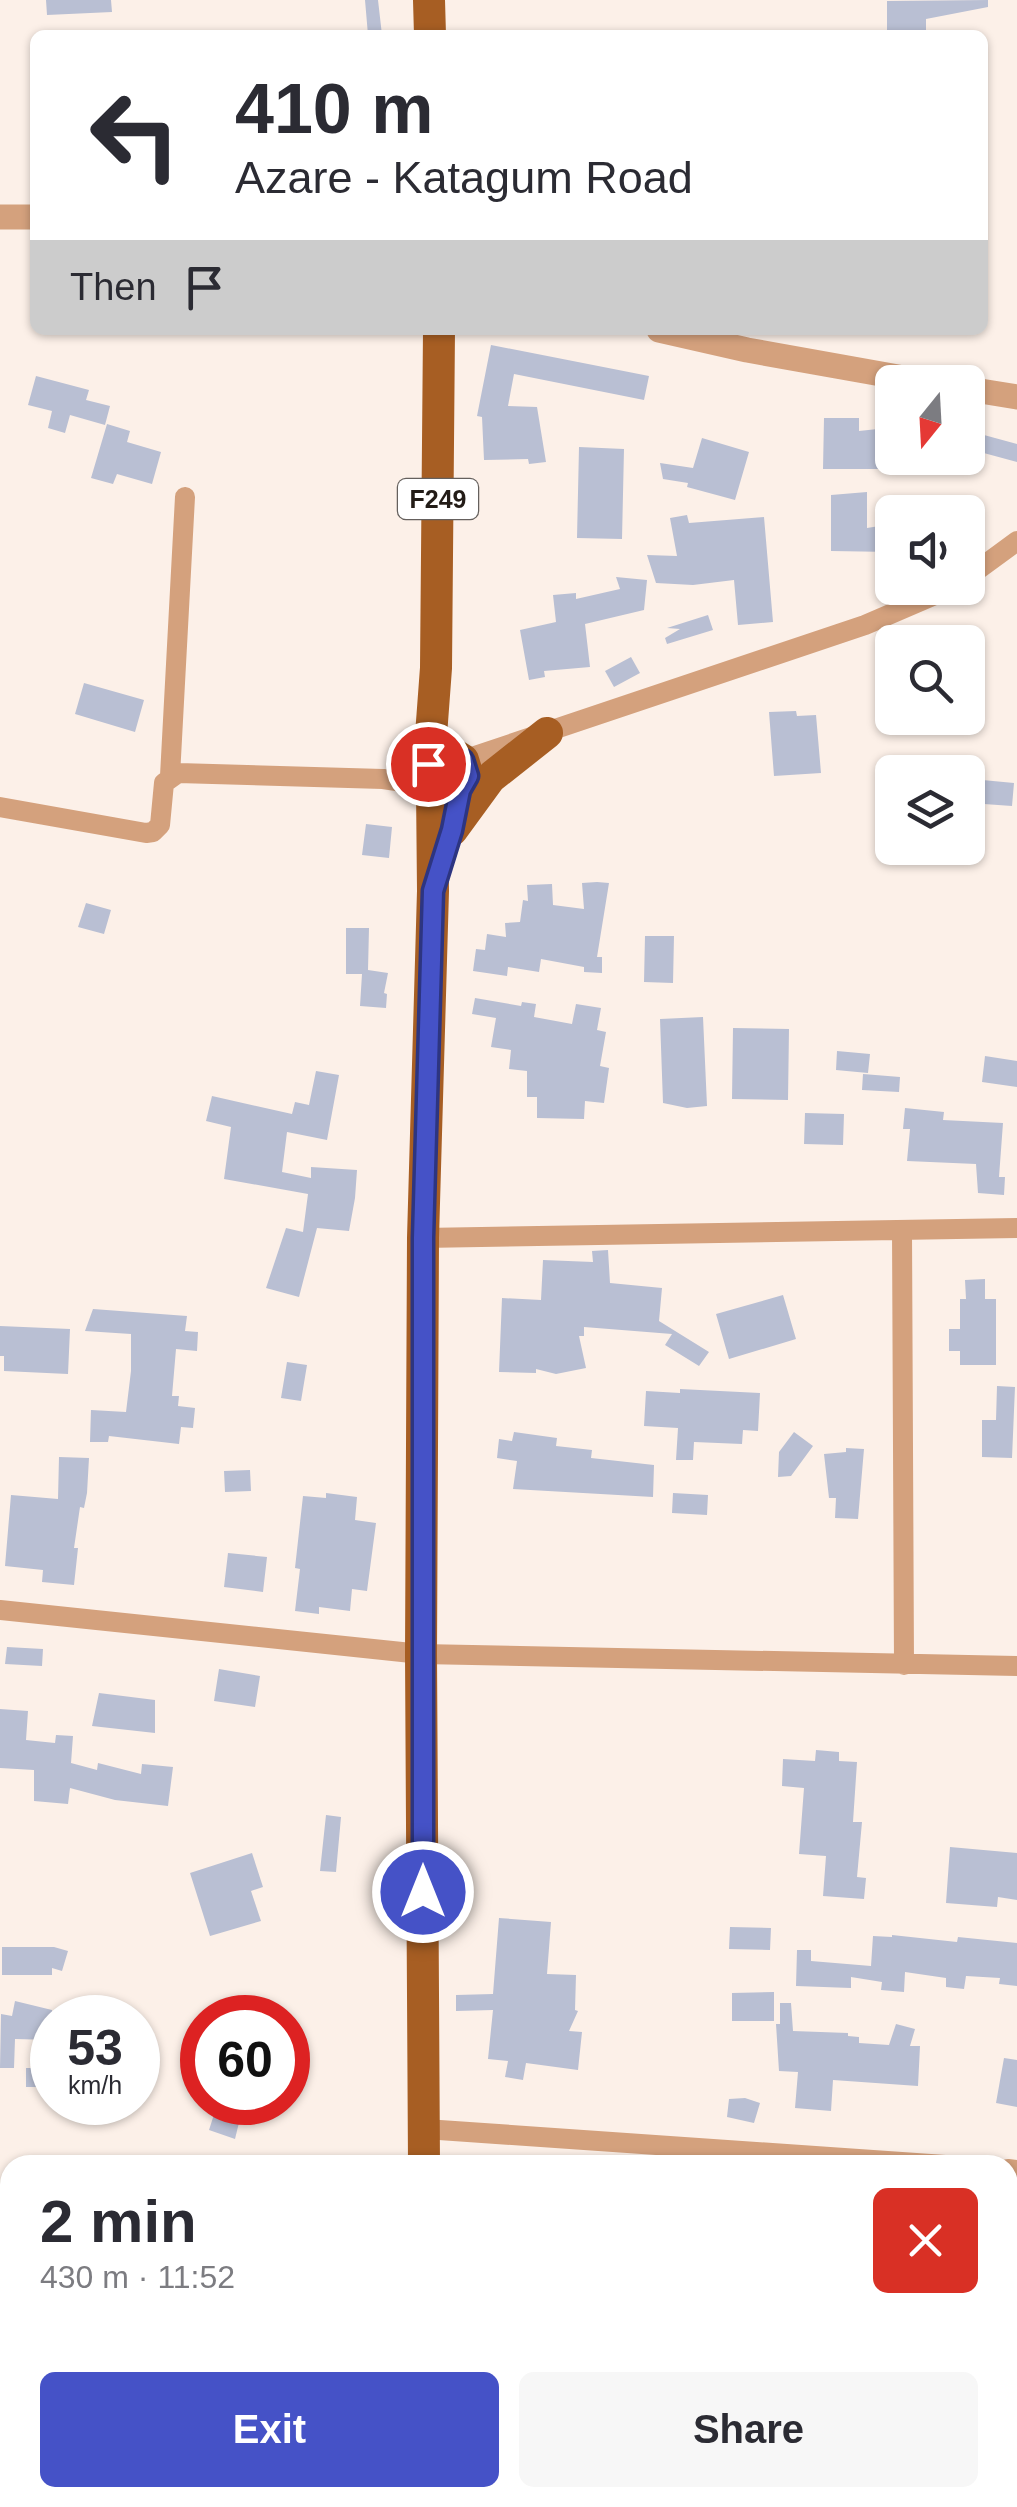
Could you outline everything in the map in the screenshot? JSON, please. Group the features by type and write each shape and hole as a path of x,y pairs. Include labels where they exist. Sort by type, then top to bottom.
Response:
{"main road":[{"path":"429,0 430,30"},
{"name":"F249","path":"424,2155 423,1238 433,891 443,772 453,722 436,668 440,335"},
{"path":"452,830 490,778 547,734"},
{"name":"F249","path":"433,891 452,830 443,772"}],"street":[{"path":"0,217 30,218"},
{"path":"681,335 875,373"},
{"path":"985,391 1017,396"},
{"path":"170,776 185,496"},
{"path":"985,564 1017,540"},
{"path":"0,806 146,833 160,825 164,783 178,773 382,779 443,772 865,625 911,605"},
{"path":"423,1238 1017,1228"},
{"path":"902,1230 904,1665"},
{"path":"0,1610 421,1654 1017,1666"},
{"path":"424,2129 800,2155"}],"building":[{"path":"46,0 111,0 112,12 47,15"},
{"path":"365,0 378,0 381,30 368,30"},
{"path":"988,0 988,7 926,19 926,30 887,30 887,1"},
{"path":"491,345 649,376 644,400 514,374 508,406 537,407 546,462 484,460 482,417 477,416"},
{"path":"36,376 89,390 86,400 110,406 105,425 70,415 65,433 48,428 52,411 28,405"},
{"path":"824,418 859,418 859,431 875,429 875,469 823,469"},
{"path":"107,424 130,431 127,442 161,452 152,484 117,474 113,484 91,478"},
{"path":"985,435 1017,444 1017,462 985,453"},
{"path":"702,438 749,452 735,500 687,487 688,483 663,479 660,463 693,468"},
{"path":"579,447 624,449 622,539 577,538"},
{"path":"867,492 867,528 875,527 875,552 831,551 831,495"},
{"path":"687,515 689,523 764,517 773,622 738,625 734,580 693,585 656,583 647,555 677,556 670,518"},
{"path":"616,577 647,580 644,610 585,624 590,667 544,671 545,677 529,680 520,630 556,622 553,595 576,593 576,599 620,589"},
{"path":"708,615 713,630 667,644 665,638 680,629 667,628"},
{"path":"631,657 640,673 614,687 605,671"},
{"path":"84,683 144,700 135,732 75,714"},
{"path":"796,711 797,716 816,715 821,773 774,776 769,712"},
{"path":"985,780 1014,783 1012,806 985,804"},
{"path":"366,824 392,827 389,858 362,855"},
{"path":"582,883 609,883 597,957 602,957 602,973 584,972 584,967 541,959 539,972 508,967 507,976 473,971 476,949 485,950 487,934 506,937 505,923 520,922 523,900 528,901 527,885 552,884 553,905 584,909"},
{"path":"86,903 111,910 104,934 78,927"},
{"path":"346,928 369,928 368,970 388,973 386,1008 360,1006 362,974 346,974"},
{"path":"645,936 674,936 673,983 644,982"},
{"path":"475,998 521,1006 522,1002 536,1004 534,1017 572,1024 576,1004 601,1008 597,1030 606,1032 600,1066 609,1068 604,1103 585,1101 584,1119 537,1118 537,1097 527,1097 527,1071 509,1069 511,1050 491,1047 496,1018 472,1014"},
{"path":"703,1017 707,1106 687,1108 663,1103 660,1019"},
{"path":"733,1028 789,1029 788,1100 732,1099"},
{"path":"837,1051 870,1054 868,1073 836,1070"},
{"path":"985,1056 1017,1061 1017,1087 982,1082"},
{"path":"316,1071 339,1075 327,1140 287,1132 282,1172 311,1178 311,1167 357,1170 355,1198 349,1231 317,1228 299,1297 266,1288 286,1228 303,1232 308,1194 224,1179 231,1127 206,1121 212,1096 292,1114 295,1102 309,1105"},
{"path":"863,1074 900,1077 899,1092 862,1090"},
{"path":"905,1108 944,1112 943,1120 1003,1123 999,1177 1005,1177 1004,1195 978,1193 976,1164 907,1161 910,1129 903,1129"},
{"path":"805,1113 844,1114 843,1145 804,1144"},
{"path":"608,1250 610,1283 662,1288 659,1321 709,1352 699,1366 665,1345 672,1334 584,1327 584,1336 579,1336 586,1368 556,1374 536,1369 536,1373 499,1372 502,1298 541,1300 543,1260 593,1262 592,1251"},
{"path":"985,1279 985,1299 996,1299 996,1365 960,1365 960,1351 949,1351 949,1329 960,1329 960,1299 966,1299 965,1280"},
{"path":"783,1295 796,1339 729,1359 716,1314"},
{"path":"93,1309 187,1316 185,1331 198,1332 197,1351 176,1349 172,1396 179,1396 178,1406 195,1408 193,1428 181,1427 179,1444 109,1436 108,1442 90,1442 91,1410 126,1412 131,1371 131,1334 85,1331"},
{"path":"0,1326 70,1329 68,1374 4,1371"},
{"path":"287,1362 307,1365 301,1401 281,1398"},
{"path":"997,1386 1015,1387 1012,1458 982,1457 982,1420 996,1420"},
{"path":"680,1389 760,1393 758,1431 743,1430 742,1444 694,1442 693,1460 676,1460 678,1428 644,1426 646,1391 680,1393"},
{"path":"514,1432 557,1438 556,1446 592,1450 591,1458 654,1465 653,1497 513,1489 517,1461 497,1458 499,1439 512,1441"},
{"path":"794,1432 813,1446 791,1476 778,1477 779,1452"},
{"path":"846,1448 864,1449 858,1519 835,1518 836,1498 829,1498 824,1454 846,1452"},
{"path":"59,1457 89,1458 87,1493 84,1508 80,1507 74,1548 78,1548 74,1585 42,1582 43,1570 5,1566 11,1495 58,1499"},
{"path":"250,1470 251,1491 225,1492 224,1471"},
{"path":"326,1493 357,1497 355,1520 376,1523 367,1591 352,1589 350,1611 319,1607 319,1614 295,1611 303,1496 326,1498"},
{"path":"673,1493 708,1495 707,1515 672,1513"},
{"path":"228,1553 267,1557 263,1592 224,1587"},
{"path":"7,1647 43,1649 42,1666 5,1664"},
{"path":"219,1669 260,1676 255,1707 214,1701"},
{"path":"99,1693 155,1700 155,1733 92,1726"},
{"path":"0,1709 28,1711 26,1740 55,1743 56,1735 73,1736 71,1763 97,1770 98,1763 141,1774 142,1764 173,1767 168,1806 115,1800 70,1788 68,1804 34,1801 34,1770 0,1768"},
{"path":"816,1750 839,1752 839,1761 857,1762 853,1822 862,1822 857,1877 866,1878 864,1899 823,1896 826,1856 799,1854 804,1788 782,1786 783,1759 815,1761"},
{"path":"326,1815 341,1817 336,1872 320,1871"},
{"path":"950,1847 1017,1853 1017,1900 998,1897 997,1907 946,1903"},
{"path":"252,1853 263,1887 251,1891 261,1921 210,1936 190,1873"},
{"path":"499,1918 551,1922 547,1974 576,1975 578,2011 569,2031 582,2032 578,2070 526,2063 523,2080 505,2077 508,2061 488,2059 493,2010 456,2011 456,1995 493,1994"},
{"path":"730,1927 771,1928 770,1950 729,1949"},
{"path":"873,1936 1017,1943 1017,1986 999,1984 1000,1978 966,1976 964,1989 946,1987 946,1978 905,1972 904,1992 881,1990 882,1982 851,1977 851,1988 796,1986 797,1950 811,1950 811,1961 871,1966"},
{"path":"2,1947 54,1947 68,1951 62,1971 52,1968 52,1975 2,1975"},
{"path":"774,1992 774,2021 732,2021 732,1993"},
{"path":"15,2001 30,2005 30,2039 15,2039 14,2068 0,2068 1,2014 12,2016"},
{"path":"780,2003 791,2003 793,2031 848,2033 859,2037 859,2043 889,2045 896,2024 915,2029 910,2046 920,2046 918,2086 833,2080 831,2111 795,2108 798,2072 779,2071 776,2024 780,2024"},
{"path":"1004,2058 1017,2060 1017,2107 996,2103"},
{"path":"26,2068 30,2068 30,2087 26,2087"},
{"path":"745,2098 760,2103 754,2123 727,2117 729,2099"},
{"path":"211,2125 238,2125 235,2139 209,2130"}],"route":[{"path":"423,1892 423,1238 433,891 460,790 468,776 463,760 452,753 443,752 428,764"}]}
